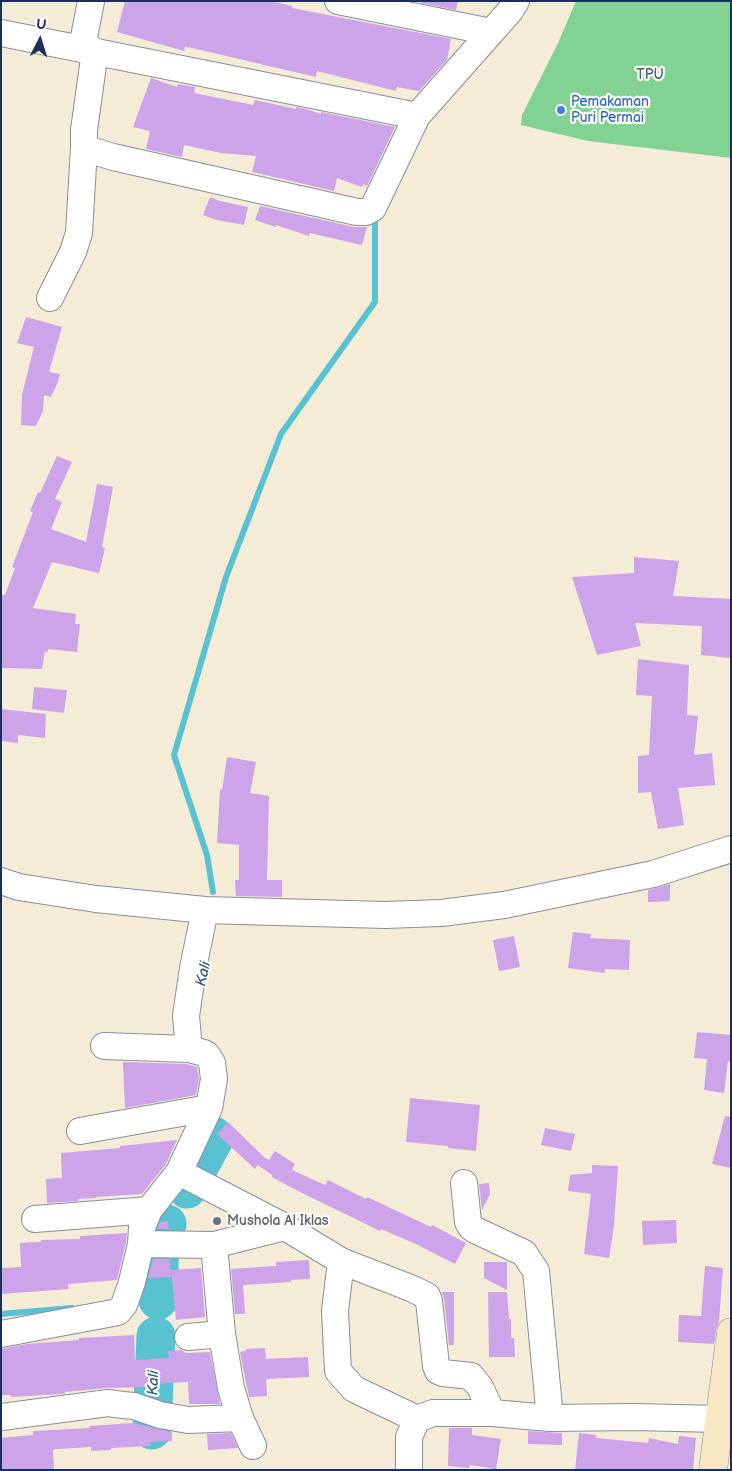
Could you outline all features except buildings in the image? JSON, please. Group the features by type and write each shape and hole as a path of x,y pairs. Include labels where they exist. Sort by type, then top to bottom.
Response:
{"street":[{"path":"50,298 73,252 79,233 91,1"},
{"path":"338,1 491,32"},
{"path":"84,148 113,157 357,212 366,212 373,208 417,116 516,1"},
{"path":"1,32 417,116"},
{"path":"1,880 19,887 96,899 205,910 385,915 440,913 504,905 653,874 731,849"},
{"path":"189,1049 186,1016 193,968 205,910"},
{"path":"1,1334 118,1312 124,1306 141,1244 142,1227 149,1210 179,1172 209,1108 214,1079 212,1063 207,1055 189,1049 104,1046"},
{"path":"80,1131 209,1108"},
{"path":"179,1172 285,1227 341,1261 413,1289 426,1296 429,1301 438,1371 471,1376 480,1387 492,1413"},
{"path":"464,1183 468,1222 471,1227 524,1253 536,1271 550,1418"},
{"path":"35,1219 149,1210"},
{"path":"141,1244 214,1245 285,1227"},
{"path":"214,1245 222,1334 231,1388 240,1418 254,1446"},
{"path":"341,1261 335,1311 335,1342 338,1370 354,1389 417,1419"},
{"path":"713,1470 728,1380 731,1332"},
{"path":"188,1337 222,1334"},
{"path":"1,1418 108,1403 134,1406 160,1415 188,1420 240,1418"},
{"path":"409,1470 409,1437 417,1419 433,1412 492,1413 550,1418 720,1419"}],"green space":[{"name":"TPU","path":"576,1 731,1 731,158 588,141 521,125 522,115 559,41"}],"waterway":[{"path":"213,892 207,855 174,755 226,577 281,434 375,302 375,214"},
{"name":"Kali","path":"187,1189 213,1141 212,1135"},
{"name":"Kali","path":"158,1300 160,1235 167,1224"},
{"path":"132,1303 158,1300"},
{"path":"1,1314 72,1308"},
{"name":"Kali","path":"152,1430 156,1336"}],"place":[{"name":"Pemakaman Puri Permai","path":"561,110"},
{"name":"Mushola Al Iklas","path":"217,1221"}]}
